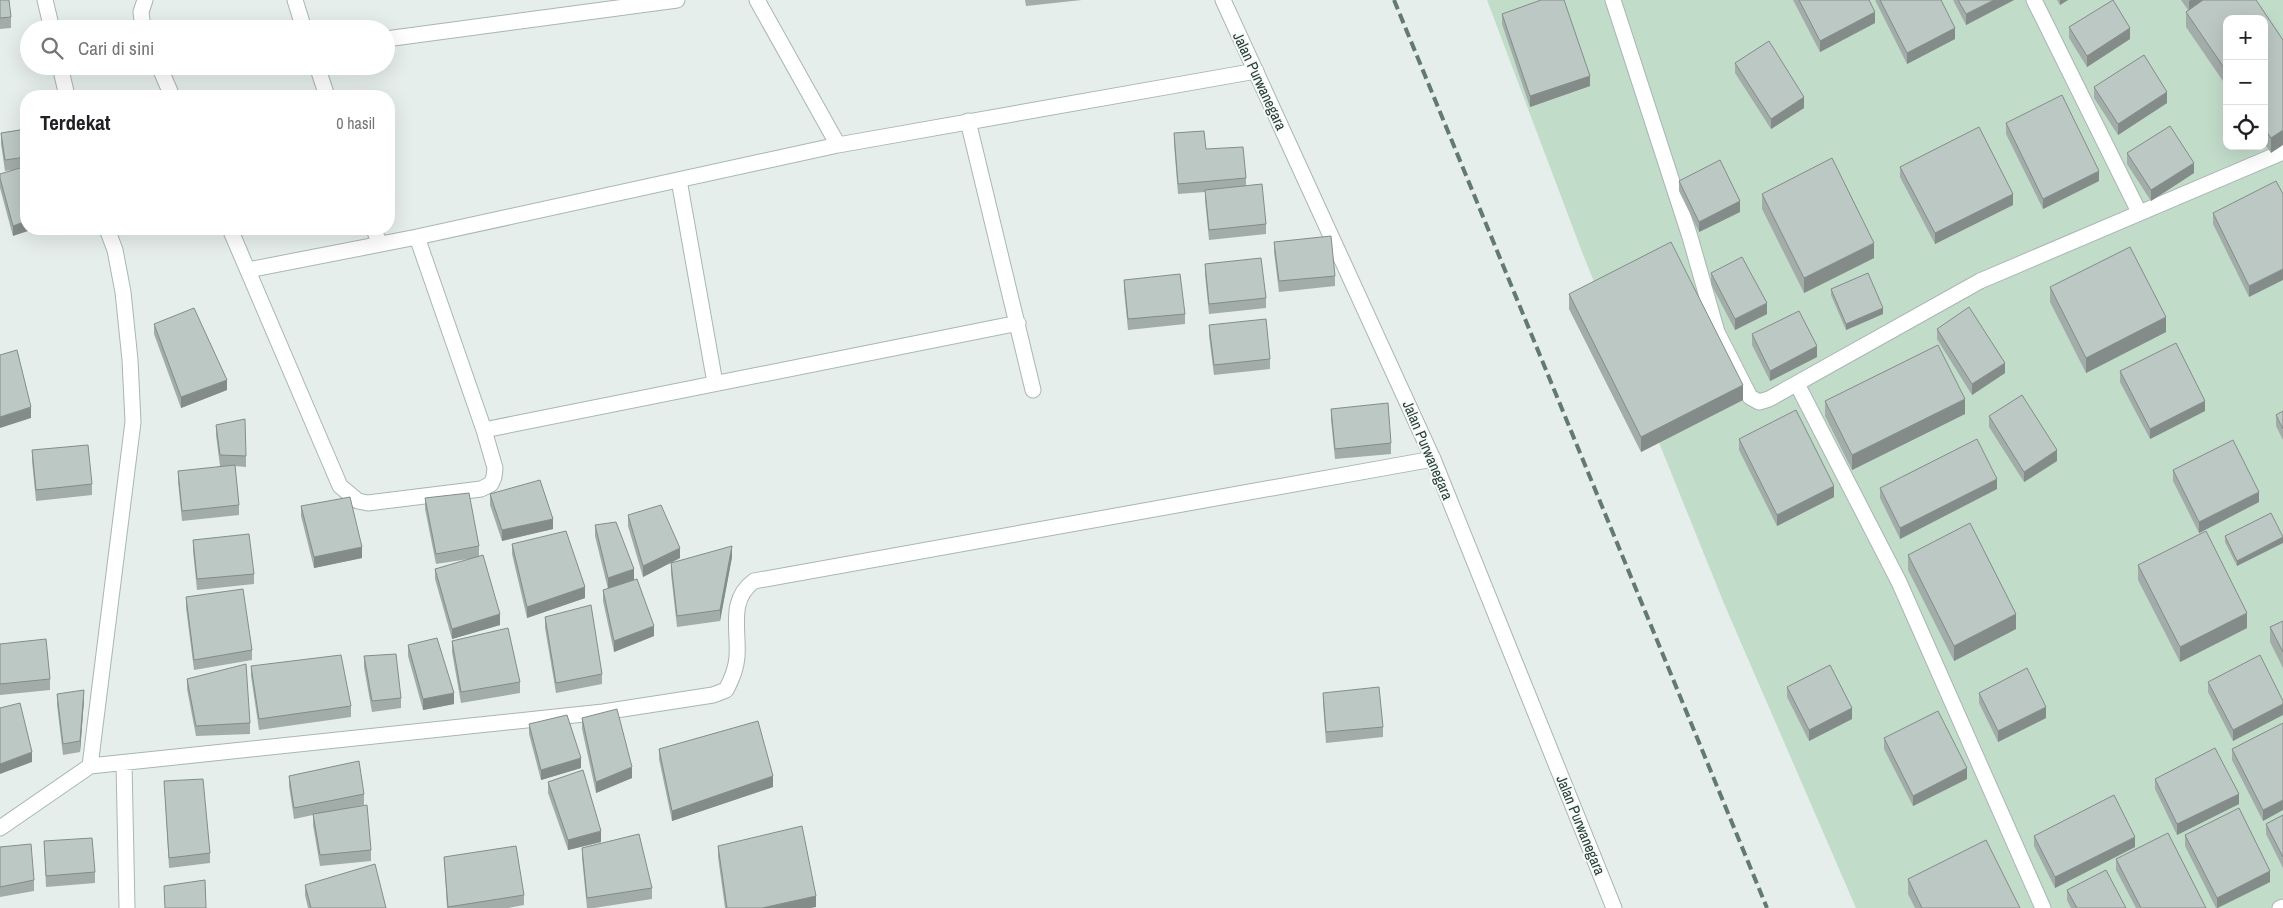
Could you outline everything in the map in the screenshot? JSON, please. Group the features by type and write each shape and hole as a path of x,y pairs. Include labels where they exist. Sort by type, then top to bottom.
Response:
{"street":[{"path":"45,0 50,20"},
{"path":"142,20 141,12 145,0"},
{"path":"295,0 301,20"},
{"path":"395,38 677,0"},
{"path":"757,0 838,145"},
{"name":"Jalan Purwanegara","path":"1223,0 1433,459 1614,908"},
{"path":"1613,0 1690,237 1717,332 1754,400 1764,401 1797,384 1980,282 2139,212 2283,152"},
{"path":"2034,0 2139,212"},
{"path":"248,270 417,237 838,145 1256,72"},
{"path":"62,75 66,90"},
{"path":"163,75 169,90"},
{"path":"320,75 325,90"},
{"path":"968,121 1033,390"},
{"path":"679,180 715,383"},
{"path":"90,766 133,422 130,360 123,292 115,250 109,235"},
{"path":"233,235 340,486 347,495 368,504 481,489 491,484 494,477 495,468 484,430 417,237"},
{"path":"376,235 379,243"},
{"path":"484,430 1018,323"},
{"path":"1797,384 1899,582 2043,908"},
{"path":"0,828 90,766 124,764 603,712 713,695 726,690 734,676 737,657 737,604 744,588 754,581 1433,459"},
{"path":"124,764 127,908"}],"green space":[{"path":"1487,0 2283,0 2283,908 1856,908 1725,606 1582,252"}],"building":[{"path":"0,0 9,0 11,17 0,18"},
{"path":"1541,0 1564,0 1590,76 1530,96 1502,14"},
{"path":"1799,0 1869,0 1875,12 1820,41"},
{"path":"1880,0 1941,0 1955,28 1907,53"},
{"path":"1958,0 1994,0 1966,14"},
{"path":"2113,0 2130,28 2087,56 2069,27"},
{"path":"2203,0 2256,0 2266,15 2223,15 2223,66 2186,12"},
{"path":"2268,18 2283,40 2283,130 2271,138 2268,134"},
{"path":"1769,41 1804,97 1771,119 1735,63"},
{"path":"2144,55 2167,92 2118,124 2094,87"},
{"path":"2062,95 2099,171 2043,199 2006,123"},
{"path":"2170,126 2194,163 2151,190 2127,153"},
{"path":"1979,127 2013,194 1935,233 1900,167"},
{"path":"20,130 20,158 5,160 1,133"},
{"path":"1204,131 1206,149 1243,147 1246,178 1178,184 1174,133"},
{"path":"1832,158 1874,243 1804,278 1762,194"},
{"path":"1720,160 1740,201 1699,222 1679,181"},
{"path":"20,168 20,223 13,226 0,178 0,174"},
{"path":"2276,181 2283,194 2283,269 2249,286 2213,213"},
{"path":"1262,184 1266,224 1209,230 1205,190"},
{"path":"1331,236 1335,276 1279,281 1274,242"},
{"path":"1671,242 1743,385 1641,437 1569,294"},
{"path":"2130,247 2166,317 2086,358 2050,287"},
{"path":"1742,257 1767,303 1735,319 1711,273"},
{"path":"1261,258 1266,298 1209,304 1205,264"},
{"path":"1868,273 1883,308 1846,324 1831,289"},
{"path":"1180,274 1185,314 1128,319 1124,280"},
{"path":"1969,307 2005,363 1972,384 1937,329"},
{"path":"194,308 227,380 181,397 154,324"},
{"path":"1799,311 1817,346 1770,371 1752,334"},
{"path":"1266,319 1270,359 1214,365 1209,325"},
{"path":"2176,343 2205,401 2150,429 2120,371"},
{"path":"1938,345 1965,399 1852,455 1825,401"},
{"path":"17,350 31,407 0,417 0,355"},
{"path":"2022,395 2057,450 2024,472 1989,416"},
{"path":"1388,403 1391,443 1335,449 1331,409"},
{"path":"1796,410 1834,486 1777,515 1739,439"},
{"path":"2283,411 2283,429 2276,415"},
{"path":"245,419 246,456 220,455 216,425"},
{"path":"1977,439 1997,479 1900,528 1880,488"},
{"path":"2233,440 2259,492 2199,522 2173,470"},
{"path":"88,445 92,484 36,490 32,450"},
{"path":"235,465 239,505 182,511 178,471"},
{"path":"540,480 553,519 502,530 490,494"},
{"path":"469,493 479,546 436,554 425,498"},
{"path":"350,497 362,547 314,557 301,506"},
{"path":"661,505 680,548 643,566 628,515"},
{"path":"2271,513 2283,537 2237,561 2225,536"},
{"path":"616,522 634,569 608,578 595,525"},
{"path":"1970,523 2016,614 1954,646 1908,555"},
{"path":"566,531 585,587 527,607 512,544"},
{"path":"2206,531 2247,613 2180,647 2138,565"},
{"path":"249,534 254,574 197,579 193,540"},
{"path":"732,546 720,610 677,616 671,563"},
{"path":"483,555 500,614 452,629 435,569"},
{"path":"637,579 654,626 614,641 603,590"},
{"path":"243,589 252,650 194,660 186,597"},
{"path":"591,605 602,674 556,683 545,617"},
{"path":"2283,621 2283,652 2270,627"},
{"path":"508,628 520,682 461,692 452,641"},
{"path":"437,638 454,693 423,699 408,645"},
{"path":"46,639 50,679 0,684 0,644"},
{"path":"396,654 401,698 372,701 364,656"},
{"path":"341,655 351,706 259,719 251,666"},
{"path":"2260,655 2283,704 2233,730 2208,682"},
{"path":"246,664 250,723 196,726 187,679"},
{"path":"1830,665 1852,708 1809,730 1787,687"},
{"path":"2027,668 2046,707 1998,731 1979,693"},
{"path":"1379,687 1383,727 1326,732 1323,693"},
{"path":"84,690 80,741 63,744 57,694"},
{"path":"20,703 32,752 0,764 0,708"},
{"path":"617,709 632,767 596,782 582,718"},
{"path":"1938,711 1967,768 1913,796 1884,738"},
{"path":"567,715 581,758 541,770 529,724"},
{"path":"758,721 773,776 672,811 659,749"},
{"path":"2283,723 2283,800 2263,810 2232,749"},
{"path":"2215,748 2239,794 2177,824 2155,779"},
{"path":"359,761 364,794 294,808 289,776"},
{"path":"583,770 601,831 568,840 548,782"},
{"path":"203,779 210,853 169,858 164,781"},
{"path":"2114,795 2135,837 2055,877 2034,836"},
{"path":"367,805 371,850 320,855 313,814"},
{"path":"2239,808 2270,871 2217,898 2185,835"},
{"path":"2283,815 2283,857 2266,824"},
{"path":"802,826 816,896 762,908 727,908 718,846"},
{"path":"2168,833 2206,908 2141,908 2116,859"},
{"path":"639,834 652,888 587,898 582,848"},
{"path":"92,838 95,872 46,876 44,841"},
{"path":"1986,840 2020,908 1922,908 1908,879"},
{"path":"31,844 34,880 0,887 0,847"},
{"path":"516,846 524,895 448,907 444,857"},
{"path":"375,864 386,908 311,908 305,885"},
{"path":"2106,870 2126,908 2077,908 2067,890"},
{"path":"205,880 206,908 165,908 164,886"}],"railway":[{"path":"1394,0 1767,908"}]}
